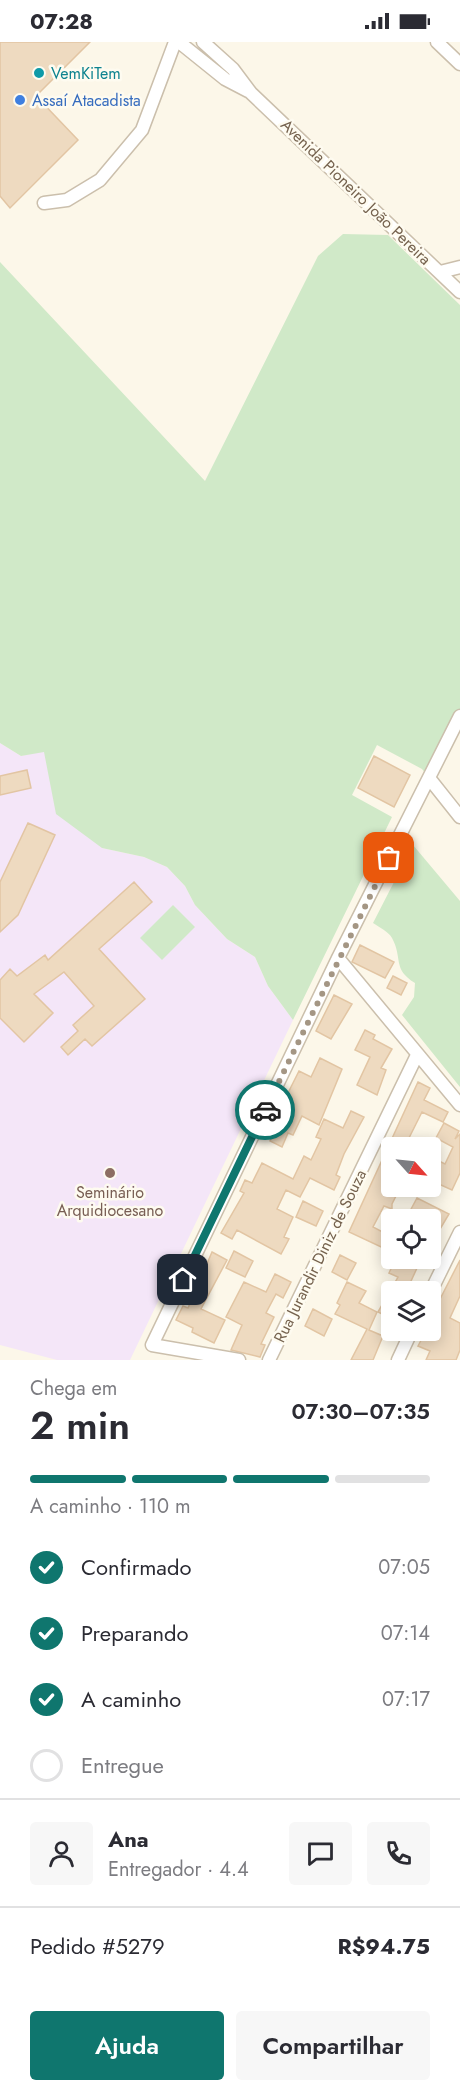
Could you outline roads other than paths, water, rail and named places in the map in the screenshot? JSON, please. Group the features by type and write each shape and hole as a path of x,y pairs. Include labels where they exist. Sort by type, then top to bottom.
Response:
{"street":[{"name":"Avenida Pioneiro João Pereira","path":"177,42 225,79 251,93"},
{"path":"44,203 67,201 100,180 142,130 177,42"},
{"name":"Avenida Pioneiro João Pereira","path":"203,42 233,69 251,93 460,292"},
{"path":"437,42 460,64"},
{"path":"440,272 460,267"},
{"path":"239,1360 152,1345 338,958 460,716"},
{"path":"429,778 460,817"},
{"path":"338,958 460,1105"},
{"name":"Rua Jurandir Diniz de Souza","path":"269,1360 417,1055"},
{"path":"436,1281 460,1232"},
{"path":"398,1360 407,1341"}],"place":[{"name":"VemKiTem","path":"39,73"},
{"name":"Assaí Atacadista","path":"20,100"},
{"name":"Seminário Arquidiocesano","path":"110,1173"}]}
